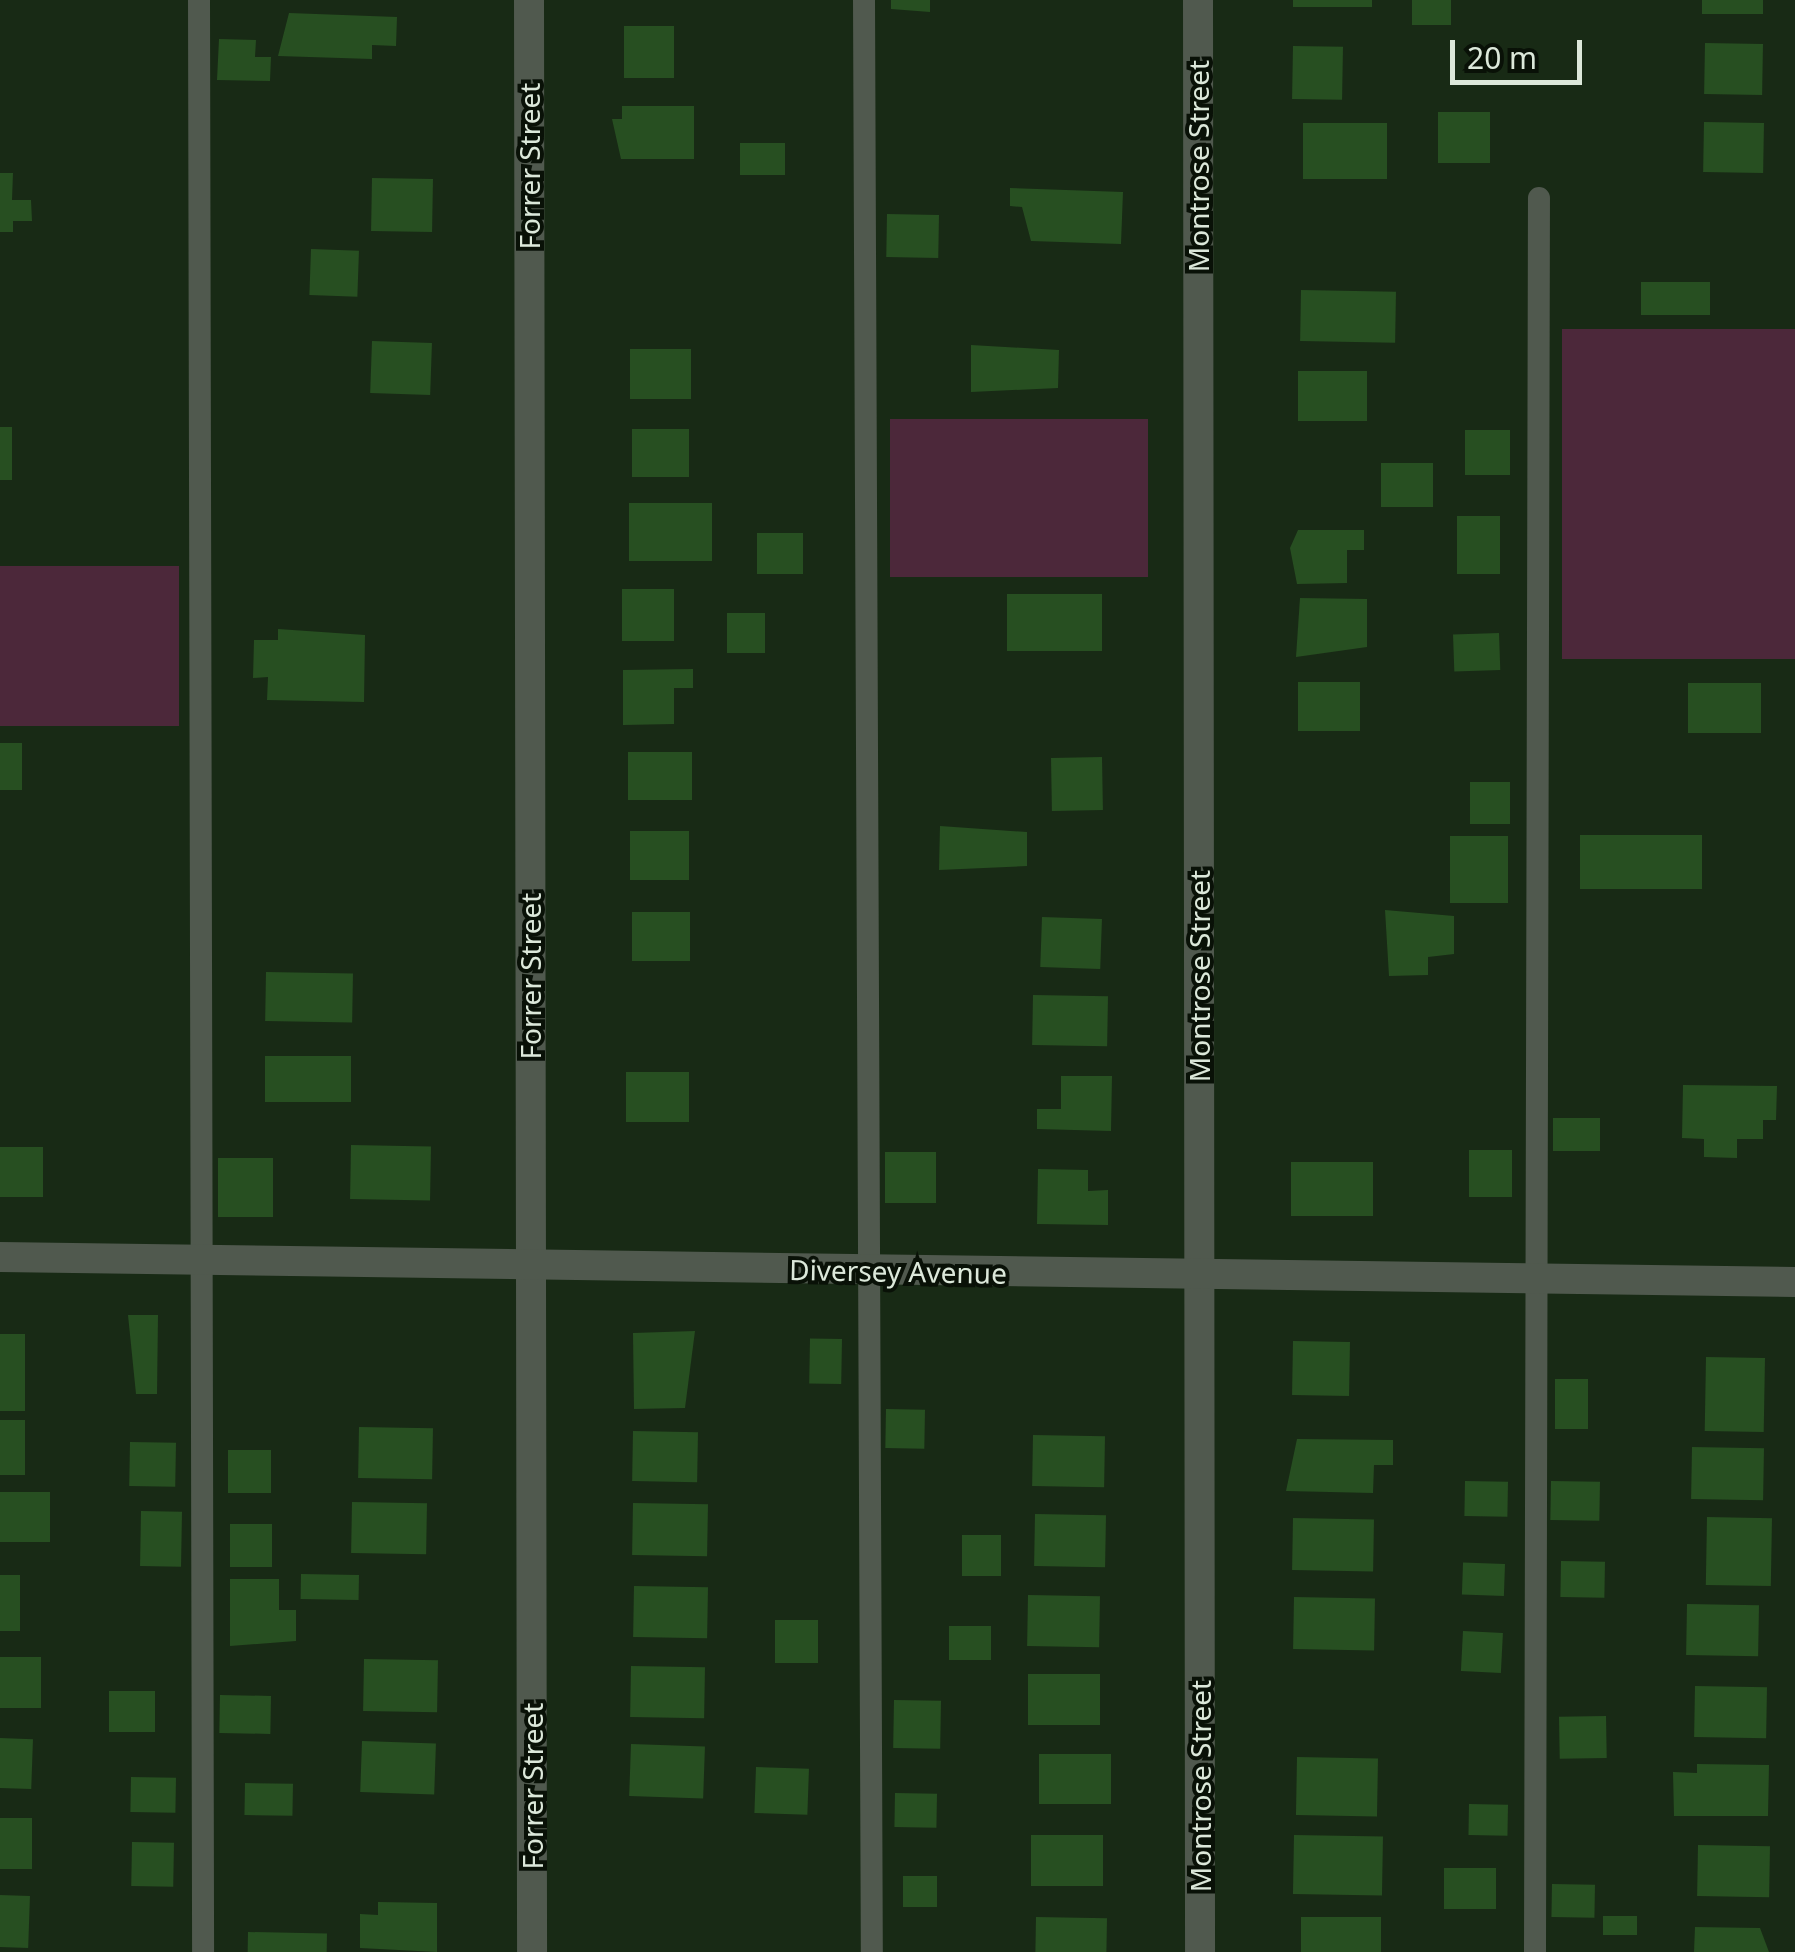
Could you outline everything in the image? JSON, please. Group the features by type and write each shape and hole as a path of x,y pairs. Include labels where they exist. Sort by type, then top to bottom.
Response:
{"street":[{"name":"Forrer Street","path":"529,0 532,1952"},
{"name":"Montrose Street","path":"1198,0 1200,1952"},
{"name":"Diversey Avenue","path":"0,1257 1795,1282"}],"lane":[{"path":"200,0 203,1952"},
{"path":"864,0 872,1952"},
{"path":"1534,1952 1540,198"}],"shaded area":[{"path":"1562,329 1795,329 1795,659 1562,659"},
{"path":"890,419 1148,419 1148,577 890,577"},
{"path":"0,566 179,566 179,726 0,726"}],"building":[{"path":"891,0 930,0 930,12 891,9"},
{"path":"1293,0 1372,0 1372,7 1293,7"},
{"path":"1412,0 1451,0 1451,25 1412,25"},
{"path":"1702,0 1763,0 1763,14 1702,14"},
{"path":"289,13 397,17 396,46 372,45 372,59 278,56"},
{"path":"624,26 674,26 674,78 624,78"},
{"path":"219,39 256,40 255,57 271,57 270,81 217,80"},
{"path":"1705,43 1763,44 1762,95 1704,94"},
{"path":"1293,46 1343,47 1342,100 1292,99"},
{"path":"622,106 694,106 694,159 621,159 612,119 622,119"},
{"path":"1438,112 1490,112 1490,163 1438,163"},
{"path":"1704,122 1764,123 1763,173 1703,172"},
{"path":"1303,123 1387,123 1387,179 1303,179"},
{"path":"740,143 785,143 785,175 740,175"},
{"path":"0,173 13,173 12,200 31,200 32,221 13,221 13,232 0,232"},
{"path":"372,178 433,179 432,232 371,231"},
{"path":"1010,188 1123,192 1121,244 1031,241 1022,207 1010,206"},
{"path":"887,214 939,215 938,258 886,257"},
{"path":"311,249 359,251 357,297 309,295"},
{"path":"1641,282 1710,282 1710,315 1641,315"},
{"path":"1301,290 1396,292 1395,343 1300,341"},
{"path":"372,341 432,343 430,395 370,393"},
{"path":"971,345 1059,350 1058,388 971,392"},
{"path":"630,349 691,349 691,399 630,399"},
{"path":"1298,371 1367,371 1367,421 1298,421"},
{"path":"0,427 12,427 12,480 0,480"},
{"path":"632,429 689,429 689,477 632,477"},
{"path":"1465,430 1510,430 1510,475 1465,475"},
{"path":"1381,463 1433,463 1433,507 1381,507"},
{"path":"629,503 712,503 712,561 629,561"},
{"path":"1457,516 1500,516 1500,574 1457,574"},
{"path":"1298,530 1364,530 1364,550 1347,550 1347,583 1297,584 1290,548"},
{"path":"757,533 803,533 803,574 757,574"},
{"path":"622,589 674,589 674,641 622,641"},
{"path":"1007,594 1102,594 1102,651 1007,651"},
{"path":"1300,598 1367,599 1367,647 1296,657"},
{"path":"727,613 765,613 765,653 727,653"},
{"path":"278,629 365,635 364,702 267,700 268,677 253,678 254,640 278,640"},
{"path":"1499,633 1500,670 1454,672 1453,635"},
{"path":"693,669 693,688 674,688 674,724 623,725 623,670"},
{"path":"1298,682 1360,682 1360,731 1298,731"},
{"path":"1688,683 1761,683 1761,733 1688,733"},
{"path":"0,743 22,743 22,790 0,790"},
{"path":"628,752 692,752 692,800 628,800"},
{"path":"1102,757 1103,810 1052,811 1051,758"},
{"path":"1470,782 1510,782 1510,824 1470,824"},
{"path":"940,826 1027,832 1027,866 939,870"},
{"path":"630,831 689,831 689,880 630,880"},
{"path":"1580,835 1702,835 1702,889 1580,889"},
{"path":"1450,836 1508,836 1508,903 1450,903"},
{"path":"1385,910 1454,916 1454,954 1428,957 1428,975 1389,976"},
{"path":"632,912 690,912 690,961 632,961"},
{"path":"1042,917 1102,919 1100,969 1040,967"},
{"path":"266,972 353,974 352,1023 265,1021"},
{"path":"1033,995 1108,996 1107,1046 1032,1045"},
{"path":"265,1056 351,1056 351,1102 265,1102"},
{"path":"626,1072 689,1072 689,1122 626,1122"},
{"path":"1061,1076 1112,1076 1111,1131 1037,1129 1037,1109 1061,1109"},
{"path":"1683,1085 1777,1086 1776,1120 1763,1120 1763,1139 1737,1139 1737,1158 1704,1157 1704,1139 1682,1138"},
{"path":"1553,1118 1600,1118 1600,1151 1553,1151"},
{"path":"351,1145 431,1146 430,1200 350,1199"},
{"path":"0,1147 43,1147 43,1197 0,1197"},
{"path":"1469,1150 1512,1150 1512,1197 1469,1197"},
{"path":"885,1152 936,1152 936,1203 885,1203"},
{"path":"218,1158 273,1158 273,1217 218,1217"},
{"path":"1291,1162 1373,1162 1373,1216 1291,1216"},
{"path":"1038,1169 1088,1170 1088,1191 1108,1190 1108,1225 1037,1224"},
{"path":"128,1315 158,1315 157,1394 136,1394"},
{"path":"695,1331 685,1408 634,1409 633,1333"},
{"path":"0,1334 25,1334 25,1411 0,1411"},
{"path":"810,1338 842,1339 841,1384 809,1383"},
{"path":"1293,1341 1350,1342 1349,1396 1292,1395"},
{"path":"1706,1357 1765,1358 1764,1432 1705,1431"},
{"path":"1555,1379 1588,1379 1588,1429 1555,1429"},
{"path":"886,1409 925,1410 924,1449 885,1448"},
{"path":"0,1420 25,1420 25,1475 0,1475"},
{"path":"359,1427 433,1428 432,1479 358,1478"},
{"path":"633,1431 698,1432 697,1482 632,1481"},
{"path":"1033,1435 1105,1436 1104,1487 1032,1486"},
{"path":"1297,1439 1393,1440 1393,1465 1374,1465 1373,1493 1286,1491"},
{"path":"130,1442 176,1443 175,1487 129,1486"},
{"path":"1692,1447 1764,1448 1763,1500 1691,1499"},
{"path":"228,1450 271,1450 271,1493 228,1493"},
{"path":"1465,1481 1508,1482 1507,1517 1464,1516"},
{"path":"1551,1481 1600,1482 1599,1521 1550,1520"},
{"path":"0,1492 50,1492 50,1542 0,1542"},
{"path":"352,1502 427,1503 426,1554 351,1553"},
{"path":"633,1503 708,1504 707,1556 632,1555"},
{"path":"141,1511 182,1512 181,1567 140,1566"},
{"path":"1035,1514 1106,1515 1105,1567 1034,1566"},
{"path":"1707,1517 1772,1518 1771,1586 1706,1585"},
{"path":"1293,1518 1374,1519 1373,1571 1292,1570"},
{"path":"230,1524 272,1524 272,1567 230,1567"},
{"path":"962,1535 1001,1535 1001,1576 962,1576"},
{"path":"1561,1561 1605,1562 1604,1598 1560,1597"},
{"path":"1463,1563 1505,1564 1504,1596 1462,1595"},
{"path":"301,1574 359,1575 359,1600 301,1599"},
{"path":"0,1575 20,1575 20,1631 0,1631"},
{"path":"230,1579 279,1579 279,1610 296,1610 296,1641 230,1646"},
{"path":"634,1586 708,1587 707,1638 633,1637"},
{"path":"1028,1595 1100,1596 1099,1647 1027,1646"},
{"path":"1294,1597 1375,1598 1374,1650 1293,1649"},
{"path":"1687,1604 1759,1605 1758,1656 1686,1655"},
{"path":"775,1620 818,1620 818,1663 775,1663"},
{"path":"949,1626 991,1626 991,1660 949,1660"},
{"path":"1463,1631 1503,1633 1501,1673 1461,1671"},
{"path":"0,1657 41,1657 41,1708 0,1708"},
{"path":"364,1659 438,1660 437,1712 363,1711"},
{"path":"631,1666 705,1667 704,1718 630,1717"},
{"path":"1028,1674 1100,1674 1100,1725 1028,1725"},
{"path":"1695,1686 1767,1687 1766,1738 1694,1737"},
{"path":"109,1691 155,1691 155,1732 109,1732"},
{"path":"220,1695 271,1696 270,1734 219,1733"},
{"path":"894,1700 941,1701 940,1749 893,1748"},
{"path":"1606,1716 1607,1758 1560,1759 1559,1717"},
{"path":"0,1738 33,1739 31,1789 0,1788"},
{"path":"362,1741 436,1744 434,1795 360,1792"},
{"path":"631,1744 705,1747 703,1799 629,1796"},
{"path":"1039,1754 1111,1754 1111,1804 1039,1804"},
{"path":"1297,1757 1378,1758 1377,1816 1296,1815"},
{"path":"1697,1764 1769,1765 1768,1816 1674,1816 1673,1772 1697,1773"},
{"path":"756,1767 809,1769 807,1815 754,1813"},
{"path":"131,1777 176,1778 175,1813 130,1812"},
{"path":"245,1783 293,1784 292,1816 244,1815"},
{"path":"895,1793 937,1794 936,1828 894,1827"},
{"path":"1469,1804 1508,1805 1507,1836 1468,1835"},
{"path":"0,1818 32,1818 32,1869 0,1869"},
{"path":"1031,1835 1103,1835 1103,1886 1031,1886"},
{"path":"1294,1835 1383,1837 1382,1896 1293,1894"},
{"path":"132,1842 174,1843 173,1887 131,1886"},
{"path":"1698,1845 1770,1846 1769,1897 1697,1896"},
{"path":"1444,1868 1496,1868 1496,1909 1444,1909"},
{"path":"903,1876 937,1876 937,1907 903,1907"},
{"path":"1552,1884 1595,1885 1594,1918 1551,1917"},
{"path":"0,1895 30,1896 28,1948 0,1947"},
{"path":"378,1902 437,1903 437,1952 360,1948 360,1914 378,1915"},
{"path":"1603,1916 1637,1916 1637,1935 1603,1935"},
{"path":"1036,1917 1107,1918 1106,1952 1035,1952"},
{"path":"1301,1917 1381,1917 1381,1952 1301,1952"},
{"path":"1695,1927 1760,1928 1769,1952 1694,1952"},
{"path":"248,1932 327,1933 327,1952 248,1952"}]}
